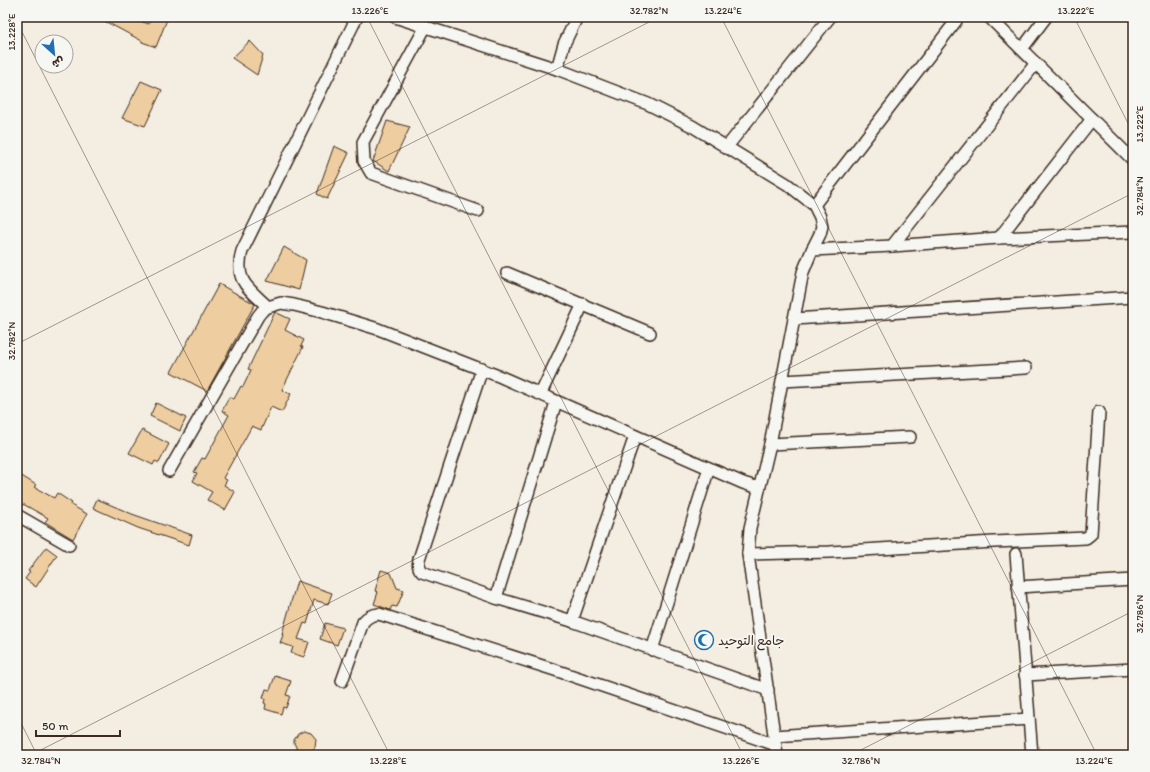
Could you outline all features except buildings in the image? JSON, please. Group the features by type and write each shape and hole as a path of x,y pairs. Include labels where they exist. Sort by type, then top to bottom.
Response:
{"street":[{"path":"268,307 248,289 242,279 239,262 242,251 357,17"},
{"path":"395,17 557,69 648,104 692,126 787,184 814,205 820,217 822,226 820,234 803,272 770,444 758,488 750,528 748,554 776,745"},
{"path":"557,69 564,44 577,17"},
{"path":"726,148 830,17"},
{"path":"814,205 956,21 957,17"},
{"path":"989,17 1133,160"},
{"path":"1022,49 1046,17"},
{"path":"426,26 363,142 364,161 371,174 478,211"},
{"path":"892,246 1036,63"},
{"path":"1000,238 1092,119"},
{"path":"812,250 1000,238 1133,232"},
{"path":"507,273 650,332"},
{"path":"794,319 1133,297"},
{"path":"169,471 258,316 268,307 281,303 294,305 378,329 482,369 541,393 556,402 758,488"},
{"path":"541,393 583,304"},
{"path":"782,381 1026,368"},
{"path":"482,369 418,564 419,569 422,572 496,598 572,621 768,690"},
{"path":"496,598 556,402"},
{"path":"748,554 830,552 1086,538 1091,534 1100,412"},
{"path":"572,621 635,436"},
{"path":"770,444 910,437"},
{"path":"652,650 709,468"},
{"path":"17,515 69,545"},
{"path":"1016,554 1032,755"},
{"path":"1018,587 1133,580"},
{"path":"342,681 363,622 366,618 372,615 379,614 555,670 776,745 1029,719"},
{"path":"1025,675 1133,669"}],"place":[{"name":"جامع التوحيد","path":"704,640"}]}
